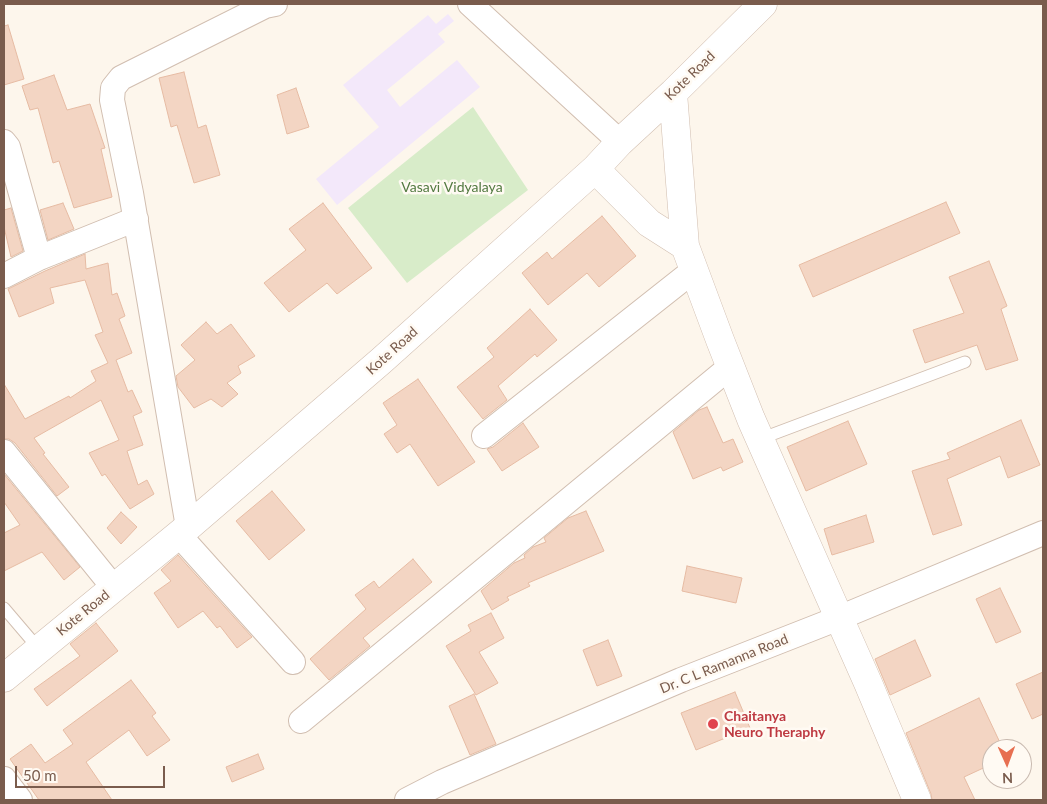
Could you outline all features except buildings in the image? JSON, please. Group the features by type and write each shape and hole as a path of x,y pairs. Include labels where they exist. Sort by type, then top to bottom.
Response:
{"street":[{"path":"276,4 265,6 121,78 112,88 112,100 136,219 184,531 293,662"},
{"path":"470,4 620,142"},
{"name":"Kote Road","path":"4,678 184,531 374,367 595,169 620,142 673,93 763,4"},
{"path":"673,93 690,258 730,367 760,439 868,683 917,800"},
{"path":"4,142 8,147 39,258"},
{"path":"595,169 649,223 690,258"},
{"path":"4,276 39,258 136,219"},
{"path":"484,436 690,258"},
{"path":"301,721 730,367"},
{"path":"4,452 114,588"},
{"name":"Dr. C L Ramanna Road","path":"407,800 442,782 681,680 839,618 1043,533"},
{"path":"4,779 20,800"}],"lane":[{"path":"760,439 965,362"},
{"path":"4,608 39,649"}],"shaded area":[{"name":"Vasavi Vidyalaya","path":"448,14 454,21 438,34 445,42 387,90 400,107 457,60 480,87 337,205 316,179 379,127 343,85 428,15 436,24"}],"green space":[{"name":"Vasavi Vidyalaya","path":"473,107 528,190 407,283 348,208"}],"place":[{"name":"Chaitanya Neuro Theraphy","path":"713,724"}]}
